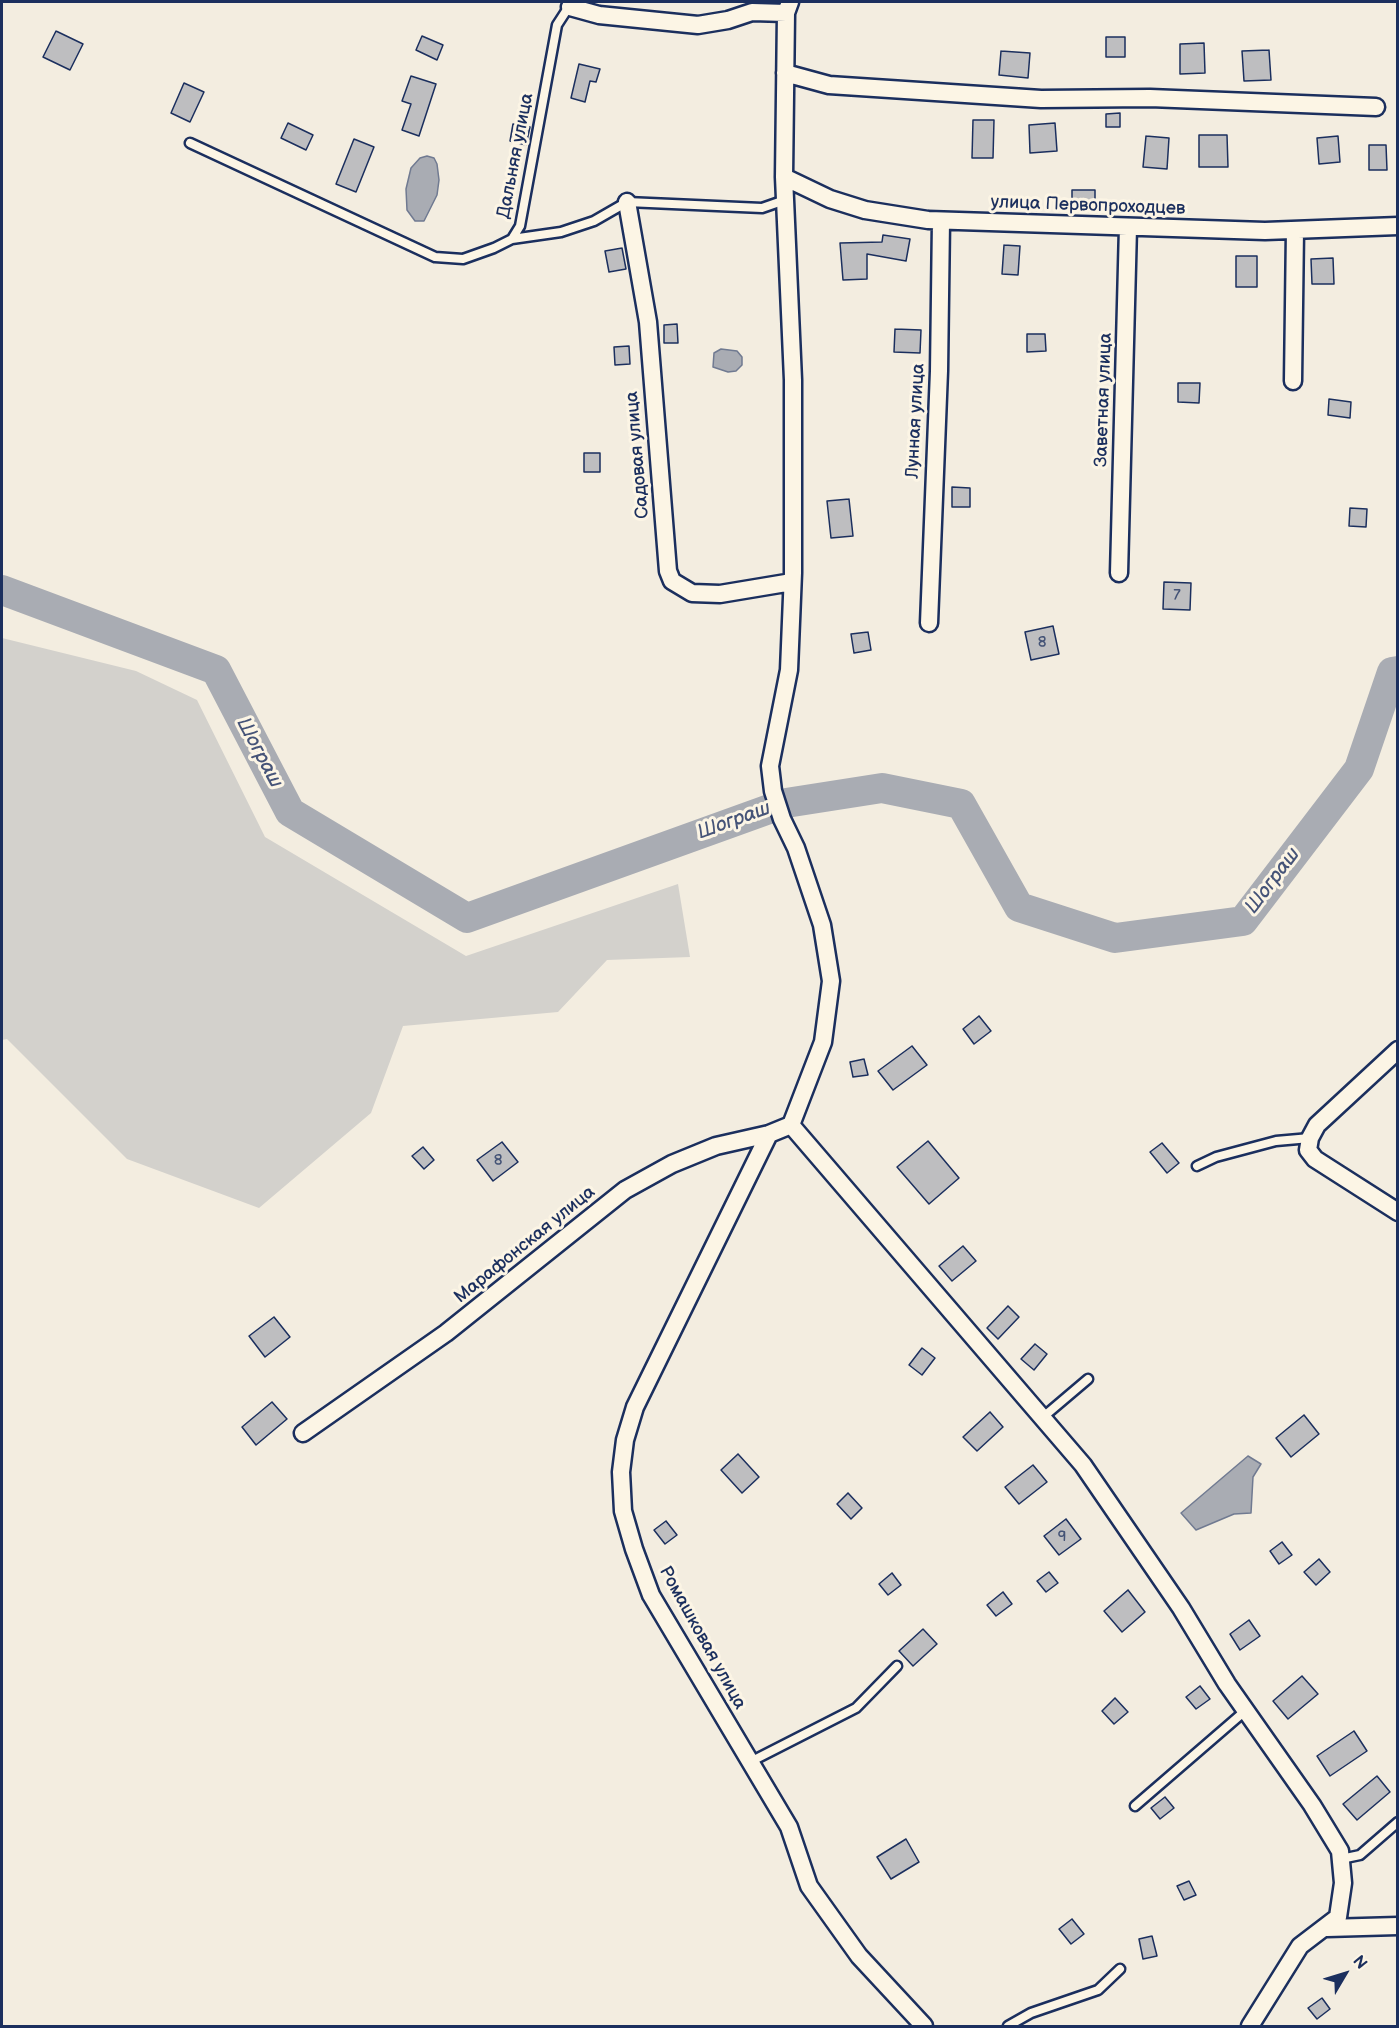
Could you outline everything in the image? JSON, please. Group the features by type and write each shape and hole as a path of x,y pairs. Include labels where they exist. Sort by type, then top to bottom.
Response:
{"street":[{"path":"570,4 599,15 698,25 728,20 752,12 788,7 784,177 792,380 792,582 789,670 770,766 773,791 782,819 796,848 822,925 831,981 823,1042 791,1125 1096,1484 1181,1608 1245,1711 1312,1805 1340,1851 1342,1905 1338,1917 1326,1928 1311,1935 1300,1946 1250,2026"},
{"path":"785,73 829,85 1041,99 1150,98 1376,107"},
{"name":"улица Первопроходцев","path":"784,177 830,199 865,210 941,221 1295,230 1398,226"},
{"name":"Садовая улица","path":"627,202 648,322 668,571 672,581 692,593 720,594 792,582"},
{"name":"Лунная улица","path":"929,623 939,371 941,221"},
{"name":"Заветная улица","path":"1119,573 1128,227"},
{"path":"1293,381 1295,230"},
{"path":"1398,1050 1317,1125 1310,1138 1308,1150 1315,1159 1398,1212"},
{"name":"Марафонская улица","path":"303,1433 446,1333 625,1190 672,1164 716,1146 769,1134 791,1125"},
{"name":"Ромашковая улица","path":"769,1134 651,1370 625,1440 621,1472 623,1511 651,1595 789,1827 809,1886 859,1956 924,2026"},
{"path":"1326,1928 1398,1926"}],"lane":[{"name":"Дальняя улица","path":"190,143 435,257 463,259 512,239 522,215 557,25 570,4"},
{"path":"512,239 561,232 583,225 627,202 762,208 785,200"},
{"path":"1197,1166 1216,1157 1276,1141 1310,1138"},
{"path":"1042,1418 1088,1379"},
{"path":"750,1762 856,1708 897,1666"},
{"path":"1135,1806 1245,1711"},
{"path":"1341,1858 1359,1855 1398,1822"},
{"path":"1008,2026 1031,2013 1098,1990 1120,1969"}],"shaded area":[{"path":"427,156 434,158 437,164 439,180 437,195 424,221 415,221 407,210 406,189 411,168 420,158"},
{"path":"721,349 737,351 742,357 742,365 736,371 728,372 713,367 714,353"},
{"path":"2,638 136,671 197,700 265,837 466,956 678,884 690,957 607,960 558,1012 403,1026 371,1113 259,1208 127,1159 7,1039 2,1040"},
{"path":"1248,1456 1261,1464 1253,1477 1251,1513 1234,1514 1196,1530 1181,1513"}],"building":[{"path":"56,31 83,44 70,70 43,57"},
{"path":"422,36 443,45 437,60 416,50"},
{"path":"1106,37 1125,37 1125,57 1106,57"},
{"path":"1204,43 1205,73 1180,74 1180,44"},
{"path":"1269,50 1271,80 1244,81 1242,51"},
{"path":"1001,51 1030,53 1028,78 999,75"},
{"path":"579,64 600,69 596,82 590,81 585,102 571,98"},
{"path":"411,76 436,84 419,136 402,130 411,104 402,101"},
{"path":"184,83 204,92 190,122 171,113"},
{"path":"1120,113 1120,127 1106,127 1106,114"},
{"path":"973,120 994,120 993,158 972,158"},
{"path":"288,123 313,135 306,150 281,138"},
{"path":"1055,123 1057,151 1030,153 1029,125"},
{"path":"513,124 530,127 526,145 510,141"},
{"path":"1199,135 1227,135 1228,167 1199,167"},
{"path":"1146,136 1169,138 1167,169 1143,167"},
{"path":"1338,136 1340,162 1319,164 1317,138"},
{"path":"354,139 374,147 356,192 336,184"},
{"path":"1369,145 1386,145 1387,170 1369,170"},
{"path":"1072,190 1095,190 1095,209 1072,209"},
{"path":"883,235 910,239 906,261 867,254 867,279 843,280 840,243 882,242"},
{"path":"1004,245 1020,246 1018,275 1002,274"},
{"path":"622,248 626,269 609,272 605,251"},
{"path":"1236,256 1257,256 1257,287 1236,287"},
{"path":"1333,258 1334,284 1312,284 1311,259"},
{"path":"677,324 678,343 664,343 664,325"},
{"path":"895,329 921,330 920,353 894,352"},
{"path":"1027,334 1045,334 1046,351 1027,352"},
{"path":"629,346 630,364 615,365 614,347"},
{"path":"1178,383 1200,383 1199,403 1178,402"},
{"path":"1329,399 1351,402 1350,418 1328,415"},
{"path":"584,453 600,453 600,472 584,472"},
{"path":"952,487 970,488 970,507 952,507"},
{"path":"849,499 853,536 831,538 827,501"},
{"path":"1350,508 1367,509 1366,527 1349,526"},
{"path":"1164,582 1191,583 1190,610 1163,609"},
{"path":"1053,626 1059,654 1031,660 1025,632"},
{"path":"868,632 871,650 854,653 851,634"},
{"path":"979,1016 991,1031 974,1044 963,1029"},
{"path":"912,1046 927,1065 893,1090 878,1071"},
{"path":"864,1059 868,1075 853,1077 850,1062"},
{"path":"928,1141 959,1178 929,1204 897,1167"},
{"path":"502,1142 518,1162 493,1181 477,1160"},
{"path":"1162,1143 1179,1163 1167,1173 1150,1152"},
{"path":"423,1147 434,1160 424,1169 412,1156"},
{"path":"963,1246 976,1261 952,1281 939,1266"},
{"path":"1008,1306 1019,1317 998,1339 987,1328"},
{"path":"274,1317 290,1337 265,1357 249,1336"},
{"path":"1035,1344 1047,1354 1034,1370 1021,1359"},
{"path":"922,1348 935,1358 922,1375 909,1365"},
{"path":"272,1402 287,1419 256,1445 242,1427"},
{"path":"990,1412 1003,1427 977,1451 963,1437"},
{"path":"1304,1415 1319,1434 1291,1457 1276,1438"},
{"path":"738,1454 759,1477 742,1493 721,1470"},
{"path":"1033,1465 1047,1482 1019,1504 1005,1487"},
{"path":"848,1493 862,1508 851,1519 837,1504"},
{"path":"1066,1519 1081,1539 1059,1555 1044,1536"},
{"path":"666,1521 677,1535 665,1544 654,1530"},
{"path":"1282,1542 1292,1555 1279,1564 1270,1551"},
{"path":"1319,1559 1330,1572 1316,1585 1304,1572"},
{"path":"1049,1572 1058,1583 1046,1592 1037,1581"},
{"path":"892,1573 901,1585 888,1595 879,1584"},
{"path":"1128,1590 1145,1612 1122,1632 1104,1611"},
{"path":"1003,1592 1012,1604 996,1616 987,1605"},
{"path":"1249,1620 1260,1636 1240,1650 1230,1634"},
{"path":"923,1629 937,1644 913,1666 899,1651"},
{"path":"1302,1676 1318,1694 1288,1719 1273,1701"},
{"path":"1200,1686 1210,1699 1196,1709 1186,1697"},
{"path":"1115,1698 1128,1712 1114,1724 1102,1711"},
{"path":"1354,1731 1367,1751 1330,1776 1317,1756"},
{"path":"1377,1776 1390,1792 1357,1820 1343,1804"},
{"path":"1165,1797 1174,1808 1160,1819 1151,1808"},
{"path":"906,1839 919,1862 891,1879 877,1857"},
{"path":"1189,1881 1196,1895 1184,1900 1177,1886"},
{"path":"1072,1919 1084,1934 1071,1944 1059,1929"},
{"path":"1152,1936 1157,1956 1143,1959 1139,1939"},
{"path":"1322,1998 1330,2009 1317,2019 1308,2008"}],"waterway":[{"name":"Шограш","path":"2,590 216,670 290,812 467,918 786,803 882,788 961,804 1019,907 1115,938 1243,921 1359,769 1392,672 1398,671"}]}
